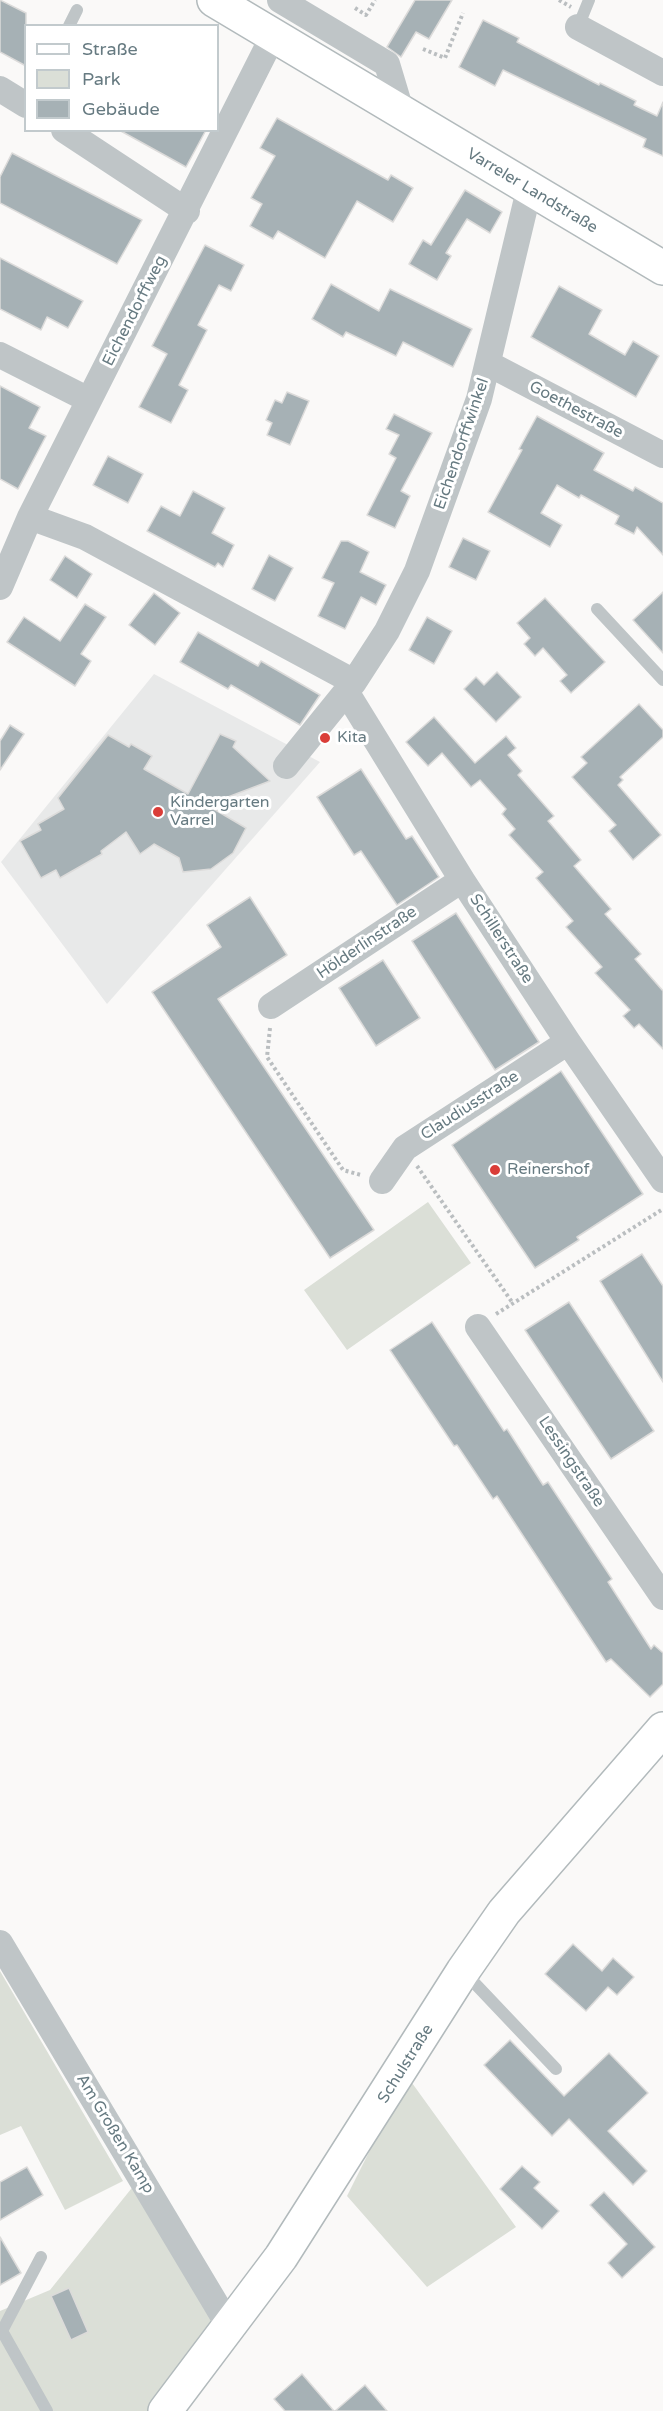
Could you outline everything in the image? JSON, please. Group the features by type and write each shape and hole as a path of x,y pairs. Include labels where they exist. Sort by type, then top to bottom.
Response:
{"street":[{"name":"Varreler Landstraße","path":"214,0 663,268"},
{"path":"280,0 387,63 402,114"},
{"path":"578,27 663,73"},
{"name":"Eichendorffweg","path":"0,587 30,517 187,211 273,36"},
{"path":"0,89 24,104"},
{"path":"67,132 187,211"},
{"name":"Eichendorffwinkel","path":"286,766 351,688 387,631 417,571 479,399 529,190"},
{"path":"0,355 89,400"},
{"name":"Goethestraße","path":"489,364 663,455"},
{"path":"30,517 85,537 351,688"},
{"name":"Schillerstraße","path":"351,688 462,880 567,1042 663,1180"},
{"name":"Hölderlinstraße","path":"272,1006 462,880"},
{"name":"Claudiusstraße","path":"382,1181 405,1148 567,1042"},
{"name":"Lessingstraße","path":"478,1327 663,1597"},
{"name":"Schulstraße","path":"165,2411 281,2257 463,1971 504,1912 663,1729"},
{"name":"Am Großen Kamp","path":"0,1943 229,2326"}],"lane":[{"path":"578,27 589,0"},
{"path":"70,24 77,10"},
{"path":"597,609 663,680"},
{"path":"463,1971 556,2069"},
{"path":"41,2257 2,2331 47,2411"}],"path":[{"path":"355,8 366,15 375,0"},
{"path":"423,49 445,58 463,13"},
{"path":"272,1006 267,1057 343,1170 382,1181"},
{"path":"405,1148 512,1302"},
{"path":"478,1327 512,1302 663,1209"}],"shaded area":[{"name":"Kindergarten Varrel","path":"154,674 320,762 107,1004 1,862"}],"green space":[{"path":"428,1202 471,1263 347,1350 304,1290"},
{"path":"0,1971 123,2181 65,2210 21,2126 0,2135"},
{"path":"407,2076 516,2227 427,2287 347,2196"},
{"path":"135,2184 219,2326 151,2411 0,2411 0,2311 50,2290"}],"building":[{"path":"0,0 26,13 24,65 0,52"},
{"path":"415,0 452,0 429,39 416,32 401,57 387,47"},
{"path":"483,20 519,38 517,42 599,85 600,83 636,101 634,105 657,116 663,102 663,156 643,147 646,139 503,70 495,86 459,67"},
{"path":"277,118 388,180 391,175 413,188 393,222 357,201 325,258 278,231 273,239 250,226 262,204 251,198 275,156 260,148"},
{"path":"123,132 205,132 186,167"},
{"path":"12,153 142,220 117,264 0,203 0,177"},
{"path":"465,190 502,212 490,233 467,219 446,253 451,256 437,280 409,264 423,240 431,245"},
{"path":"205,245 244,265 231,291 219,285 198,325 207,330 179,385 188,390 171,423 139,407 167,354 152,346"},
{"path":"0,258 83,301 68,328 47,317 41,330 0,309"},
{"path":"331,284 379,311 390,289 472,329 453,367 403,342 396,356 346,332 343,337 312,319"},
{"path":"559,286 602,310 589,334 625,355 633,341 659,356 636,397 531,337"},
{"path":"0,386 40,407 29,428 46,436 18,489 0,479"},
{"path":"287,392 309,401 290,445 267,435 272,423 266,420 275,400 282,403"},
{"path":"394,414 432,433 401,491 410,496 395,528 367,515 396,458 389,454 399,435 386,429"},
{"path":"537,416 604,453 594,470 633,491 635,487 663,503 663,555 637,527 634,534 615,524 619,516 557,485 541,513 562,525 550,547 488,512 522,450 519,449"},
{"path":"108,456 143,474 128,503 93,485"},
{"path":"193,491 225,508 212,533 234,545 223,567 218,563 215,567 147,531 161,506 180,516"},
{"path":"463,538 490,551 476,580 449,567"},
{"path":"341,541 348,541 369,552 360,572 386,585 376,605 361,597 345,629 318,616 334,583 322,578"},
{"path":"269,555 293,568 275,601 252,589"},
{"path":"65,556 92,574 77,598 50,580"},
{"path":"663,592 663,653 633,620"},
{"path":"154,593 180,613 155,645 129,625"},
{"path":"545,598 605,662 571,693 560,681 567,675 543,648 535,656 524,644 530,638 517,623"},
{"path":"85,604 106,617 81,654 91,661 75,686 7,642 24,617 60,641"},
{"path":"427,617 452,631 434,664 409,650"},
{"path":"198,632 258,666 261,661 320,695 300,725 231,685 228,689 180,662"},
{"path":"497,672 521,697 496,722 464,689 476,677 484,685"},
{"path":"639,704 663,730 663,737 620,777 623,780 618,785 661,835 633,860 609,831 616,825 572,777 587,763 581,757"},
{"path":"434,717 475,763 506,736 516,748 508,755 522,771 518,775 554,816 548,821 581,860 574,866 611,909 605,914 641,954 635,959 663,991 663,1049 639,1024 634,1028 623,1016 630,1010 595,973 602,967 566,927 573,921 536,878 543,872 509,835 515,829 502,814 506,809 480,780 471,787 442,753 428,766 406,742"},
{"path":"10,725 24,734 0,770 0,741"},
{"path":"220,734 236,741 233,747 270,781 207,805 246,828 233,853 211,869 183,872 179,858 154,844 140,854 126,832 101,851 102,854 60,878 56,870 41,878 20,841 41,830 38,824 64,809 58,798 108,735 152,756 144,769 188,794"},
{"path":"361,769 406,839 412,836 439,877 397,905 361,851 354,855 317,797"},
{"path":"250,897 287,955 218,999 374,1230 330,1258 152,992 221,947 207,925"},
{"path":"456,913 539,1042 495,1070 412,941"},
{"path":"383,960 420,1018 376,1046 339,988"},
{"path":"561,1071 643,1194 577,1237 579,1240 535,1268 452,1145"},
{"path":"642,1254 663,1286 663,1382 600,1281"},
{"path":"569,1302 654,1431 611,1459 525,1330"},
{"path":"432,1322 504,1431 507,1429 543,1485 548,1482 612,1579 608,1582 651,1649 654,1645 663,1653 663,1684 650,1697 611,1659 606,1662 497,1496 493,1499 457,1445 454,1446 390,1350"},
{"path":"573,1944 602,1971 613,1958 634,1977 617,1995 608,1987 586,2011 545,1974"},
{"path":"510,2040 564,2096 609,2053 648,2093 608,2131 647,2171 633,2185 569,2119 552,2136 484,2065"},
{"path":"522,2166 540,2182 534,2188 559,2211 542,2229 500,2189"},
{"path":"27,2167 43,2195 0,2220 0,2182"},
{"path":"604,2192 655,2247 622,2278 608,2263 627,2244 590,2205"},
{"path":"0,2237 21,2273 0,2285"},
{"path":"69,2288 88,2332 71,2340 51,2296"},
{"path":"302,2374 334,2411 285,2411 274,2399"},
{"path":"365,2385 387,2411 335,2411"}],"place":[{"name":"Kita","path":"325,738"},
{"name":"Kindergarten Varrel","path":"158,812"},
{"name":"Reinershof","path":"495,1170"}]}
